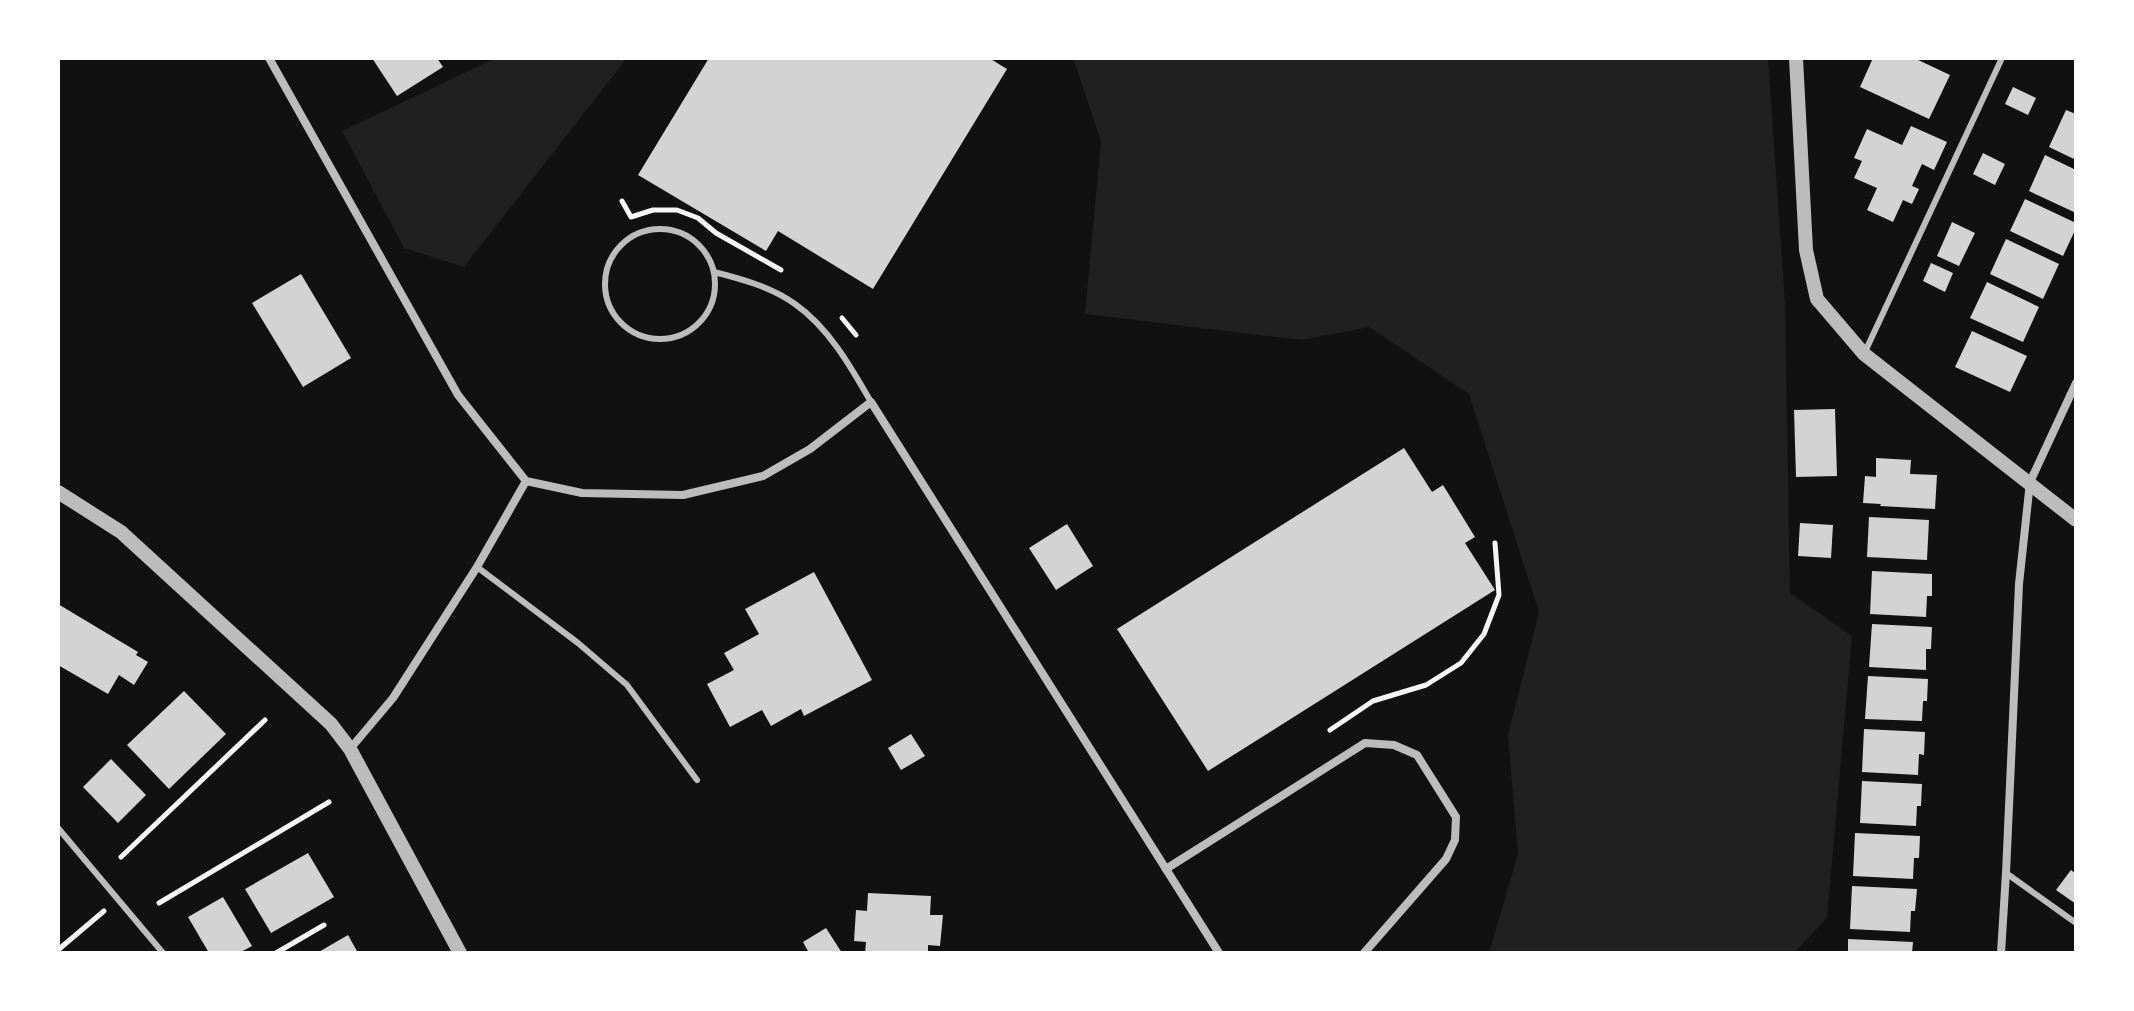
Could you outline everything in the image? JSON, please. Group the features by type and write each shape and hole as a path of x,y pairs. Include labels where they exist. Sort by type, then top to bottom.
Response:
{"street":[{"path":"269,58 458,395 526,481 582,493 683,495 763,476 810,449 871,402 1219,953"},
{"path":"1796,58 1806,250 1817,299 1864,354 2076,520"},
{"path":"2001,953 2019,584 2030,482 2076,383"},
{"path":"350,749 393,698 477,567 526,481"},
{"path":"58,492 121,532 331,724 350,749 460,953"},
{"path":"1166,869 1365,743 1394,745 1417,755 1456,817 1455,840 1446,859 1364,953"}],"lane":[{"path":"1864,354 2002,58"},
{"path":"659,229 678,232 694,241 707,255 714,272 716,290 711,307 701,322 687,333 670,339 652,339 636,334 621,324 611,309 606,292 606,273 613,256 625,242 641,232 659,229"},
{"path":"714,272 750,281 795,304 847,360 871,402"},
{"path":"477,567 578,643 627,685 697,780"},
{"path":"58,828 163,953"},
{"path":"2006,873 2076,923"}],"path":[{"path":"1330,730 1373,701 1426,685 1461,663 1484,634 1499,595 1495,543"},
{"path":"121,857 265,720"},
{"path":"159,903 329,802"},
{"path":"58,950 105,910"},
{"path":"276,953 324,925"}],"shaded area":[{"path":"496,58 627,58 464,267 404,248 342,131"},
{"path":"1073,58 1768,58 1785,304 1790,593 1852,636 1827,918 1794,953 1489,953 1518,854 1508,735 1539,612 1469,394 1369,327 1302,340 1085,314 1101,141"}],"building":[{"path":"372,58 437,58 443,67 397,96"},
{"path":"709,58 989,58 1007,69 873,289 778,231 766,251 638,175"},
{"path":"1873,58 1914,58 1950,75 1929,119 1860,87"},
{"path":"2013,87 2036,98 2028,115 2005,104"},
{"path":"2066,110 2076,114 2076,160 2049,147"},
{"path":"1911,126 1947,142 1934,170 1922,164 1912,186 1919,189 1912,204 1903,200 1893,222 1867,210 1877,188 1854,178 1862,161 1854,158 1867,129 1902,145"},
{"path":"1983,153 2005,164 1995,185 1973,174"},
{"path":"2045,155 2076,170 2076,213 2029,191"},
{"path":"2025,199 2076,223 2063,256 2010,231"},
{"path":"1952,222 1975,233 1959,266 1937,256"},
{"path":"2006,239 2059,264 2043,299 1990,274"},
{"path":"1931,263 1953,273 1945,292 1923,281"},
{"path":"301,274 351,358 303,387 252,303"},
{"path":"1987,282 2039,307 2023,342 1970,318"},
{"path":"1972,331 2027,356 2010,392 1955,367"},
{"path":"1835,409 1837,476 1796,477 1794,410"},
{"path":"1404,448 1432,492 1443,485 1475,537 1465,543 1495,590 1208,771 1117,629"},
{"path":"1876,458 1911,460 1910,474 1937,475 1935,509 1863,503 1865,476 1876,477"},
{"path":"1869,517 1929,520 1927,560 1867,557"},
{"path":"1800,523 1833,525 1831,558 1798,556"},
{"path":"1067,524 1093,566 1056,590 1029,548"},
{"path":"1872,571 1932,574 1932,596 1927,596 1926,617 1870,614"},
{"path":"814,572 872,680 804,716 801,709 771,726 762,710 730,727 707,684 734,670 724,653 759,634 745,609"},
{"path":"58,604 138,652 136,655 148,662 134,685 119,675 108,694 58,665"},
{"path":"1872,624 1932,627 1931,649 1926,649 1926,670 1869,667"},
{"path":"1868,676 1928,679 1922,721 1865,719"},
{"path":"184,691 226,734 169,789 127,745"},
{"path":"1864,729 1925,732 1924,755 1919,754 1918,775 1862,772"},
{"path":"911,734 925,756 901,770 888,748"},
{"path":"111,759 146,795 118,823 83,787"},
{"path":"1862,781 1922,784 1916,826 1860,823"},
{"path":"1855,833 1920,836 1919,858 1914,858 1913,879 1853,876"},
{"path":"308,853 334,897 271,933 245,889"},
{"path":"2071,870 2076,874 2076,904 2056,890"},
{"path":"1852,886 1917,889 1910,932 1850,929"},
{"path":"868,893 931,896 930,915 943,915 940,946 928,945 928,953 865,953 866,942 854,941 856,910 867,911"},
{"path":"223,897 252,946 239,953 209,953 188,917"},
{"path":"826,928 842,953 809,953 803,942"},
{"path":"348,935 358,953 317,953"},
{"path":"1848,939 1913,942 1912,953 1848,953"}]}
